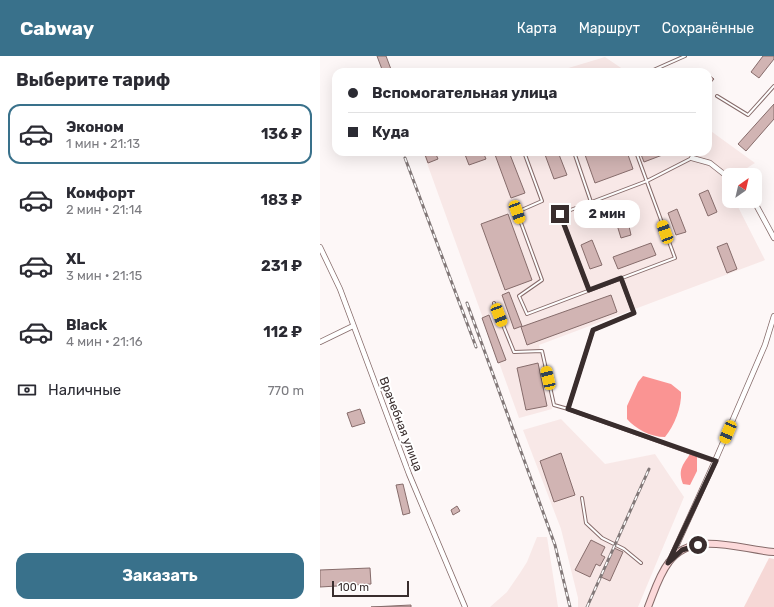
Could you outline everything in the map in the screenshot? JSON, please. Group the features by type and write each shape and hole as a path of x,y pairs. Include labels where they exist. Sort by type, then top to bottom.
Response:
{"main road":[{"path":"648,607 668,563 682,550 707,543 774,552"}],"street":[{"path":"692,158 710,163 722,172"},
{"path":"758,208 774,238"},
{"name":"Врачебная улица","path":"320,247 340,289 409,474 465,607"},
{"path":"668,563 716,461 765,345 774,316"},
{"path":"321,340 353,326"}],"lane":[{"path":"658,68 685,56"},
{"path":"717,96 748,115 774,86"},
{"path":"525,156 542,201 517,212 542,280 519,296 527,314 674,258 638,156"},
{"path":"575,156 591,202"},
{"path":"589,290 560,214 647,181 692,158"},
{"path":"568,409 593,330 634,313 621,278"},
{"path":"494,303 514,352 542,351 554,405 716,461"},
{"path":"582,498 586,523 602,538 624,549 641,563"}],"shaded area":[{"path":"605,57 621,68 568,68"},
{"path":"712,132 755,163 747,168 722,168 722,208 739,208 765,260 539,345 552,409 519,418 424,156 712,156"},
{"path":"643,376 671,384 681,392 677,416 665,437 654,436 644,432 627,419 627,406 638,382"},
{"path":"561,419 605,464 655,454 684,497 638,607 578,607 578,598 561,529 523,430"},
{"path":"690,454 697,455 697,471 690,485 683,484 681,472 683,465"},
{"path":"537,537 547,537 558,607 490,607 507,592 520,573 527,562"},
{"path":"769,558 774,559 774,607 744,607"}],"building":[{"path":"377,56 386,56 390,68 382,68"},
{"path":"763,56 774,56 774,59 759,78 751,72"},
{"path":"774,104 774,119 746,151 738,144"},
{"path":"425,156 437,156 438,159 428,163"},
{"path":"466,156 485,156 486,159 469,165"},
{"path":"495,156 511,156 525,193 511,198"},
{"path":"545,156 560,156 567,175 554,179"},
{"path":"585,156 628,156 633,169 595,183"},
{"path":"642,156 660,156 644,162"},
{"path":"708,190 717,212 708,216 699,194"},
{"path":"677,209 686,232 676,235 668,213"},
{"path":"508,214 532,280 505,290 481,224"},
{"path":"628,222 631,235 621,238 617,225"},
{"path":"592,240 602,265 590,269 581,245"},
{"path":"651,243 656,255 618,269 613,257"},
{"path":"727,243 737,269 727,273 717,247"},
{"path":"509,292 522,326 514,329 502,295"},
{"path":"611,295 617,312 527,345 521,327"},
{"path":"489,315 506,360 498,363 482,318"},
{"path":"538,363 547,406 526,410 517,368"},
{"path":"360,409 365,423 352,427 347,413"},
{"path":"561,453 575,495 554,502 540,461"},
{"path":"403,484 410,513 403,515 396,485"},
{"path":"457,506 460,511 453,515 451,510"},
{"path":"591,540 605,547 601,555 605,557 600,566 596,564 590,577 575,570"},
{"path":"614,548 623,552 610,581 601,577"},
{"path":"370,568 371,584 320,587 320,570"},
{"path":"411,605 411,607 371,607"}],"railway":[{"path":"405,158 476,347"},
{"path":"467,303 555,545 570,607"},
{"path":"587,607 649,469"}],"route":[{"path":"560,214 589,290 621,278 634,313 593,330 568,409 716,461 690,513 668,563 682,550 698,545"}]}
